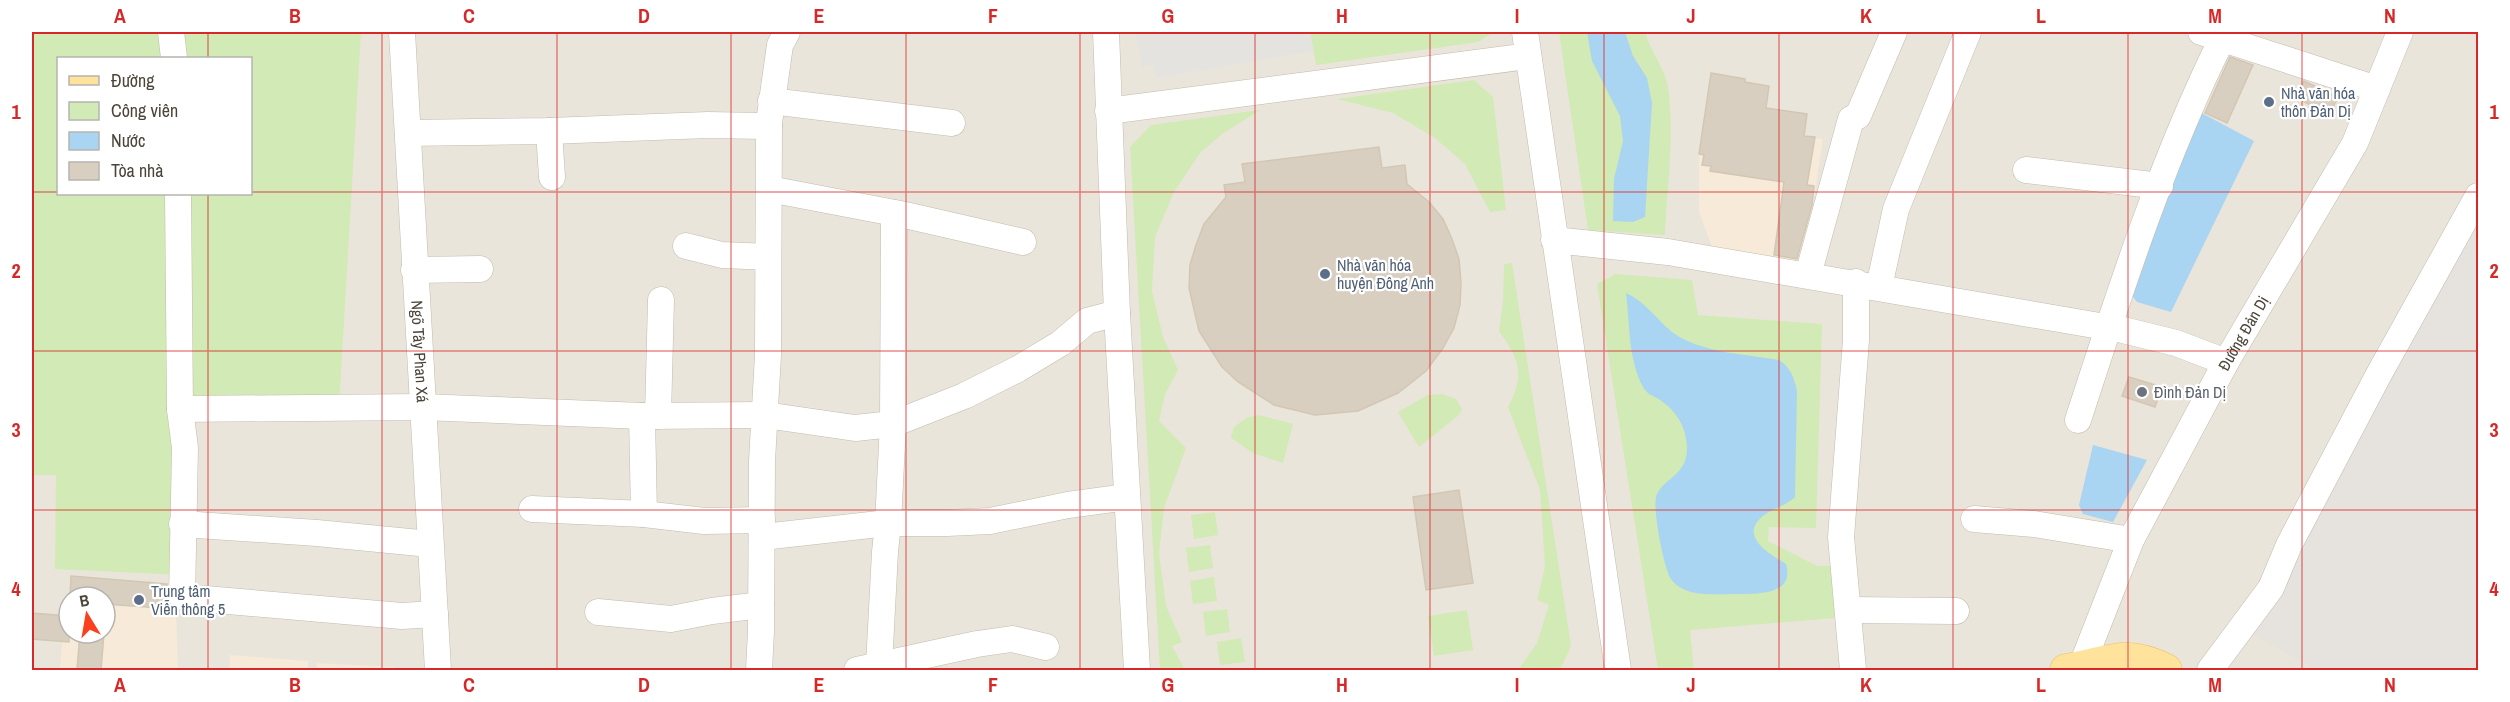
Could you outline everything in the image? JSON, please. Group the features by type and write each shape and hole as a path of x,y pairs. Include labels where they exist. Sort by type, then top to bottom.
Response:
{"main road":[{"path":"2075,670 2118,657 2138,660 2166,670"}],"street":[{"path":"171,32 174,57"},
{"name":"Ngõ Tây Phan Xá","path":"402,32 438,670"},
{"path":"759,670 770,114 780,45 787,32"},
{"path":"1106,32 1117,313 1137,670"},
{"path":"1808,275 1851,119 1858,116 1894,32"},
{"path":"1853,670 1841,537 1856,340 1868,285 1896,209 1968,32"},
{"name":"Đường Đản Dị","path":"2075,670 2131,540 2226,362 2355,143 2400,32"},
{"path":"2078,420 2116,328 2160,186 2191,103 2212,35 2377,89"},
{"path":"1108,111 1526,44 1618,670"},
{"path":"408,133 708,125 770,114 952,123"},
{"path":"549,131 552,177"},
{"path":"2026,170 2160,186"},
{"path":"769,189 894,213 1023,242"},
{"path":"178,195 180,409 184,448 182,597 402,616 435,614"},
{"path":"2210,670 2271,588 2289,545 2379,374 2478,196"},
{"path":"894,213 893,424 888,523 868,668 977,644 1012,639 1046,647"},
{"path":"1554,240 1668,252 2116,328 2176,343 2226,362"},
{"path":"686,246 722,255 768,257"},
{"path":"414,270 480,269"},
{"path":"644,514 661,300"},
{"path":"180,409 423,407 650,416 765,415 855,428 893,424 964,396 1018,369 1061,343 1087,321 1117,313"},
{"path":"532,509 644,514 762,528 990,521 1127,497"},
{"path":"1974,519 2034,524 2131,540"},
{"path":"182,524 317,533 430,544"},
{"path":"598,612 671,619 712,611 762,606"},
{"path":"1849,610 1956,611"}],"shaded area":[{"path":"32,32 2478,32 2478,187 2321,670 32,670"},
{"path":"1135,32 1310,32 1314,51 1157,78 1153,65 1142,67"},
{"path":"1711,73 1769,86 1766,108 1807,114 1804,136 1823,139 1804,263 1713,249 1699,212 1699,154"},
{"path":"2478,186 2478,670 2317,670 2241,628"},
{"path":"72,576 175,584 178,670 60,670 62,645 117,645 117,585 71,585"},
{"path":"230,655 308,661 307,670 229,670"},
{"path":"317,663 394,667 394,670 316,670"}],"green space":[{"path":"32,32 361,32 339,407 180,409 182,575 55,569 56,475 32,475"},
{"path":"1310,32 1494,32 1478,42 1316,65"},
{"path":"1559,32 1645,32 1666,80 1670,105 1671,142 1665,235 1588,230"},
{"path":"1474,80 1493,97 1506,210 1490,212 1465,164 1435,138 1393,113 1337,99"},
{"path":"1260,110 1222,134 1200,153 1174,192 1155,237 1152,291 1163,337 1178,370 1165,394 1159,421 1186,448 1164,508 1159,553 1166,606 1182,642 1172,646 1185,670 1160,670 1130,147 1151,125"},
{"path":"1512,263 1571,646 1560,670 1518,670 1537,643 1549,605 1537,600 1545,567 1540,490 1508,407 1517,386 1518,368 1512,351 1499,331 1504,264"},
{"path":"1615,274 1692,280 1698,315 1822,324 1816,528 1769,527 1768,541 1817,566 1834,566 1834,618 1690,630 1694,670 1658,670 1597,284"},
{"path":"1442,394 1456,399 1462,409 1459,415 1419,447 1398,412 1428,395"},
{"path":"1259,415 1293,424 1283,463 1253,453 1231,438 1234,427 1246,418"},
{"path":"1215,512 1218,535 1194,539 1191,515"},
{"path":"1210,545 1213,568 1189,572 1186,548"},
{"path":"1214,577 1217,601 1193,604 1190,581"},
{"path":"1227,609 1230,632 1206,636 1203,612"},
{"path":"1467,610 1473,650 1434,656 1428,616"},
{"path":"1241,638 1245,662 1220,665 1217,642"}],"water":[{"path":"1587,32 1625,32 1633,56 1647,78 1652,103 1645,217 1633,222 1613,221 1614,179 1623,141 1620,116 1592,61"},
{"path":"2198,111 2254,141 2171,312 2137,302 2131,294"},
{"path":"1626,293 1645,305 1672,332 1683,339 1709,349 1779,360 1791,373 1797,391 1795,497 1767,513 1754,528 1757,542 1786,564 1785,582 1779,588 1753,594 1700,594 1684,589 1671,579 1659,536 1656,500 1661,488 1683,465 1687,450 1685,433 1675,413 1646,391 1638,376 1630,341"},
{"path":"2093,445 2147,460 2113,522 2083,514 2079,505"}],"building":[{"path":"2230,57 2253,65 2227,123 2205,113"},
{"path":"1711,73 1769,86 1766,108 1807,114 1804,136 1815,137 1807,185 1814,186 1812,205 1797,259 1774,255 1784,182 1710,171 1711,166 1702,165 1704,155 1699,154"},
{"path":"2304,81 2338,97 2329,115 2295,97"},
{"name":"Nhà văn hóa huyện Đông Anh","path":"1379,147 1382,168 1405,165 1407,184 1429,202 1443,219 1452,239 1459,259 1461,283 1460,305 1454,328 1426,371 1398,393 1358,411 1315,415 1274,405 1238,382 1222,367 1199,331 1189,288 1190,265 1204,224 1226,197 1224,185 1245,182 1242,164"},
{"name":"Đình Đản Dị","path":"2129,377 2162,387 2155,407 2122,396"},
{"path":"1459,490 1473,583 1426,590 1413,497"},
{"name":"Trung tâm Viễn thông 5","path":"71,576 167,584 167,597 173,609 117,605 117,585 71,585"},
{"path":"32,613 57,615 57,641 32,639"},
{"path":"79,645 103,645 101,670 77,670"}],"place":[{"name":"Nhà văn hóa thôn Đản Dị","path":"2269,102"},
{"name":"Nhà văn hóa huyện Đông Anh","path":"1325,274"},
{"name":"Đình Đản Dị","path":"2142,392"},
{"name":"Trung tâm Viễn thông 5","path":"139,600"}]}
